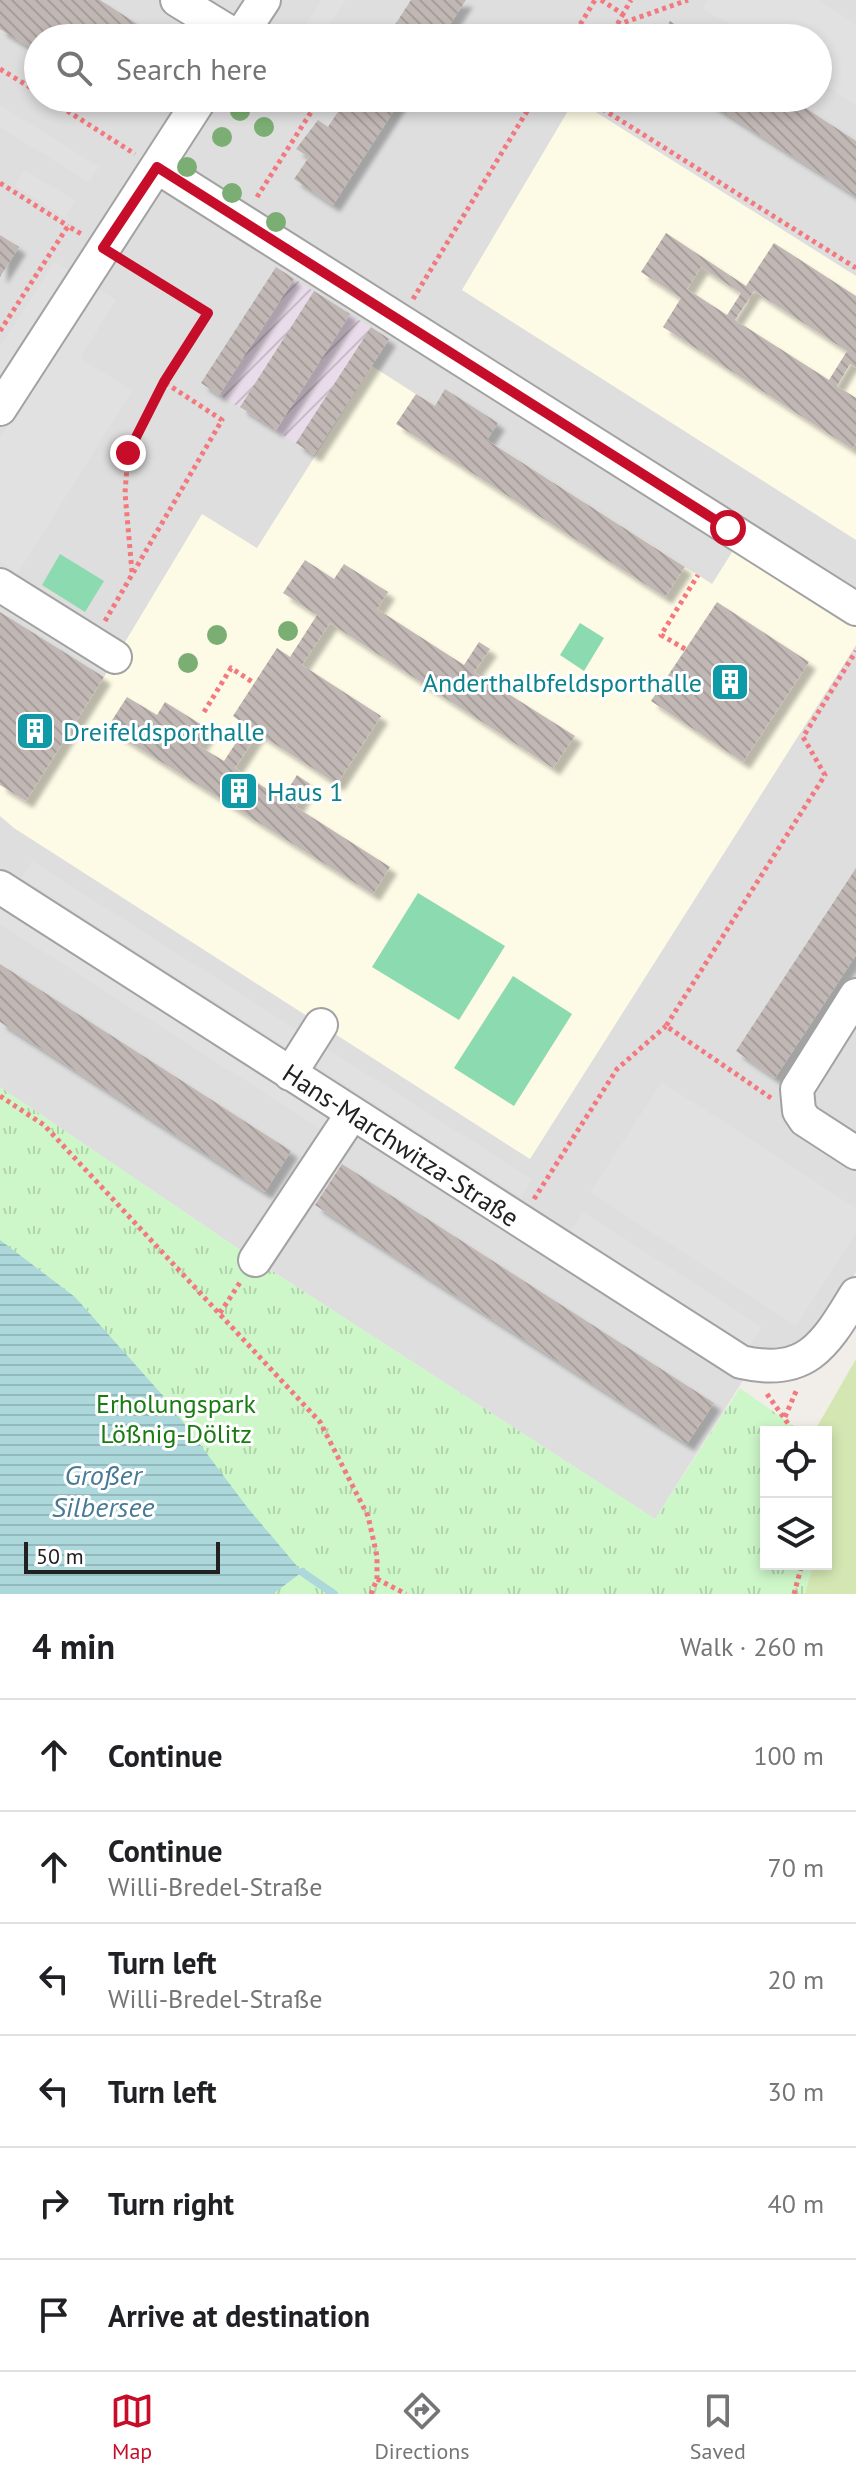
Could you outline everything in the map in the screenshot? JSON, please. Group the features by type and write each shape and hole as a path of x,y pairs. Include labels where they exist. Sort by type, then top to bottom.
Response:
{"street":[{"path":"177,0 216,24"},
{"path":"248,24 264,0"},
{"path":"0,409 192,112"},
{"path":"157,167 856,609"},
{"path":"0,585 104,650"},
{"name":"Hans-Marchwitza-Straße","path":"0,887 741,1362 777,1367 810,1355 829,1339 856,1294"},
{"path":"856,995 797,1089 799,1111 805,1120 856,1153"},
{"path":"290,1074 321,1025"},
{"path":"255,1260 352,1114"}],"path":[{"path":"580,24 595,0"},
{"path":"601,0 623,14"},
{"path":"618,24 631,0"},
{"path":"620,24 688,0"},
{"path":"0,69 24,84"},
{"path":"69,112 157,167"},
{"path":"242,221 311,112"},
{"path":"400,320 526,112"},
{"path":"607,112 856,268"},
{"path":"0,183 208,313 164,382 128,453 125,493 132,574"},
{"path":"0,331 68,226"},
{"path":"104,650 132,574 222,420 164,382"},
{"path":"685,649 661,635 698,575"},
{"path":"519,1221 617,1069 666,1026 825,775 803,737 856,651"},
{"path":"204,712 231,668 254,683"},
{"path":"666,1026 805,1120"},
{"path":"0,1096 44,1125 320,1422 368,1516 377,1556 377,1579 371,1594"},
{"path":"220,1313 255,1260"},
{"path":"794,1594 800,1570"},
{"path":"377,1579 406,1594"}],"shaded area":[{"path":"0,0 856,0 856,1272 820,1329 793,1350 761,1352 655,1519 255,1260 0,1087"},
{"path":"322,0 346,0 330,24 306,24"},
{"path":"708,0 819,0 856,24 856,105 832,90 832,24 729,24 703,8"},
{"path":"0,105 99,167 89,182 0,127"},
{"path":"567,112 596,112 856,276 856,540 462,290"},
{"path":"25,170 75,201 65,217 15,186"},
{"path":"55,261 70,271 0,380 0,347"},
{"path":"276,267 389,339 314,455 201,383"},
{"path":"94,286 116,300 80,358 132,391 18,573 0,561 0,438"},
{"path":"372,366 712,584 736,546 856,621 856,645 530,1159 14,828 0,816 0,612 104,677 202,514 257,548"},
{"path":"32,861 532,1179 521,1197 22,878"},
{"path":"0,899 332,1112 321,1129 0,924"},
{"path":"662,1082 856,1208 856,1233 796,1326 590,1192"},
{"path":"583,1212 762,1327 749,1347 570,1232"}],"green space":[{"path":"60,554 104,581 85,612 42,585"},
{"path":"580,623 604,638 584,671 560,655"},
{"path":"418,893 505,946 459,1020 372,967"},
{"path":"513,976 572,1014 514,1106 454,1068"},
{"name":"Erholungspark Lößnig-Dölitz","path":"0,1087 255,1260 655,1519 740,1388 794,1426 760,1426 760,1570 811,1570 805,1594 0,1594"},
{"path":"856,1359 856,1594 805,1594 811,1570 832,1570 832,1426 817,1426"}],"water":[{"name":"Großer Silbersee","path":"0,1240 75,1297 165,1398 247,1507 302,1572 273,1594 0,1594"}],"building":[{"path":"0,0 100,0 137,24 24,24 24,44 0,29"},
{"path":"411,0 466,0 450,24 395,24"},
{"path":"338,112 393,112 333,205 294,179 309,157 296,149 318,120 328,127"},
{"path":"724,112 811,112 856,141 856,196"},
{"path":"666,233 746,286 774,243 856,296 856,368 850,364 837,386 856,398 856,443 852,449 663,327 681,298 641,272","holes":["701,267 741,293 727,315 687,289","754,291 847,351 829,380 735,320"]},
{"path":"0,235 19,247 0,277"},
{"path":"276,267 294,279 219,395 201,383"},
{"path":"314,291 350,314 276,430 240,407"},
{"path":"371,327 389,339 314,455 296,443"},
{"path":"445,389 498,423 487,440 685,567 665,597 396,424 416,394 435,406"},
{"path":"305,560 334,579 344,564 388,592 377,609 464,665 479,642 490,649 474,672 575,736 553,768 330,623 302,665 381,716 337,784 258,733 235,768 282,799 297,775 310,784 296,807 390,867 373,894 107,728 127,697 157,715 165,702 210,730 199,746 224,761 247,726 233,716 277,648 290,657 317,615 283,593"},
{"name":"Anderthalbfeldsporthalle","path":"717,602 809,662 743,762 651,701"},
{"name":"Dreifeldsporthalle","path":"0,612 104,677 26,801 0,785"},
{"path":"856,868 856,955 775,1078 736,1051"},
{"path":"0,964 291,1151 265,1192 0,1022"},
{"path":"342,1164 714,1403 687,1444 315,1205"}],"waterway":[{"path":"302,1572 334,1594"}],"place":[{"name":"Anderthalbfeldsporthalle","path":"730,682"},
{"name":"Dreifeldsporthalle","path":"35,731"},
{"name":"Haus 1","path":"239,791"}],"route":[{"path":"128,453 164,382 208,313 103,248 157,167 728,528"}]}
